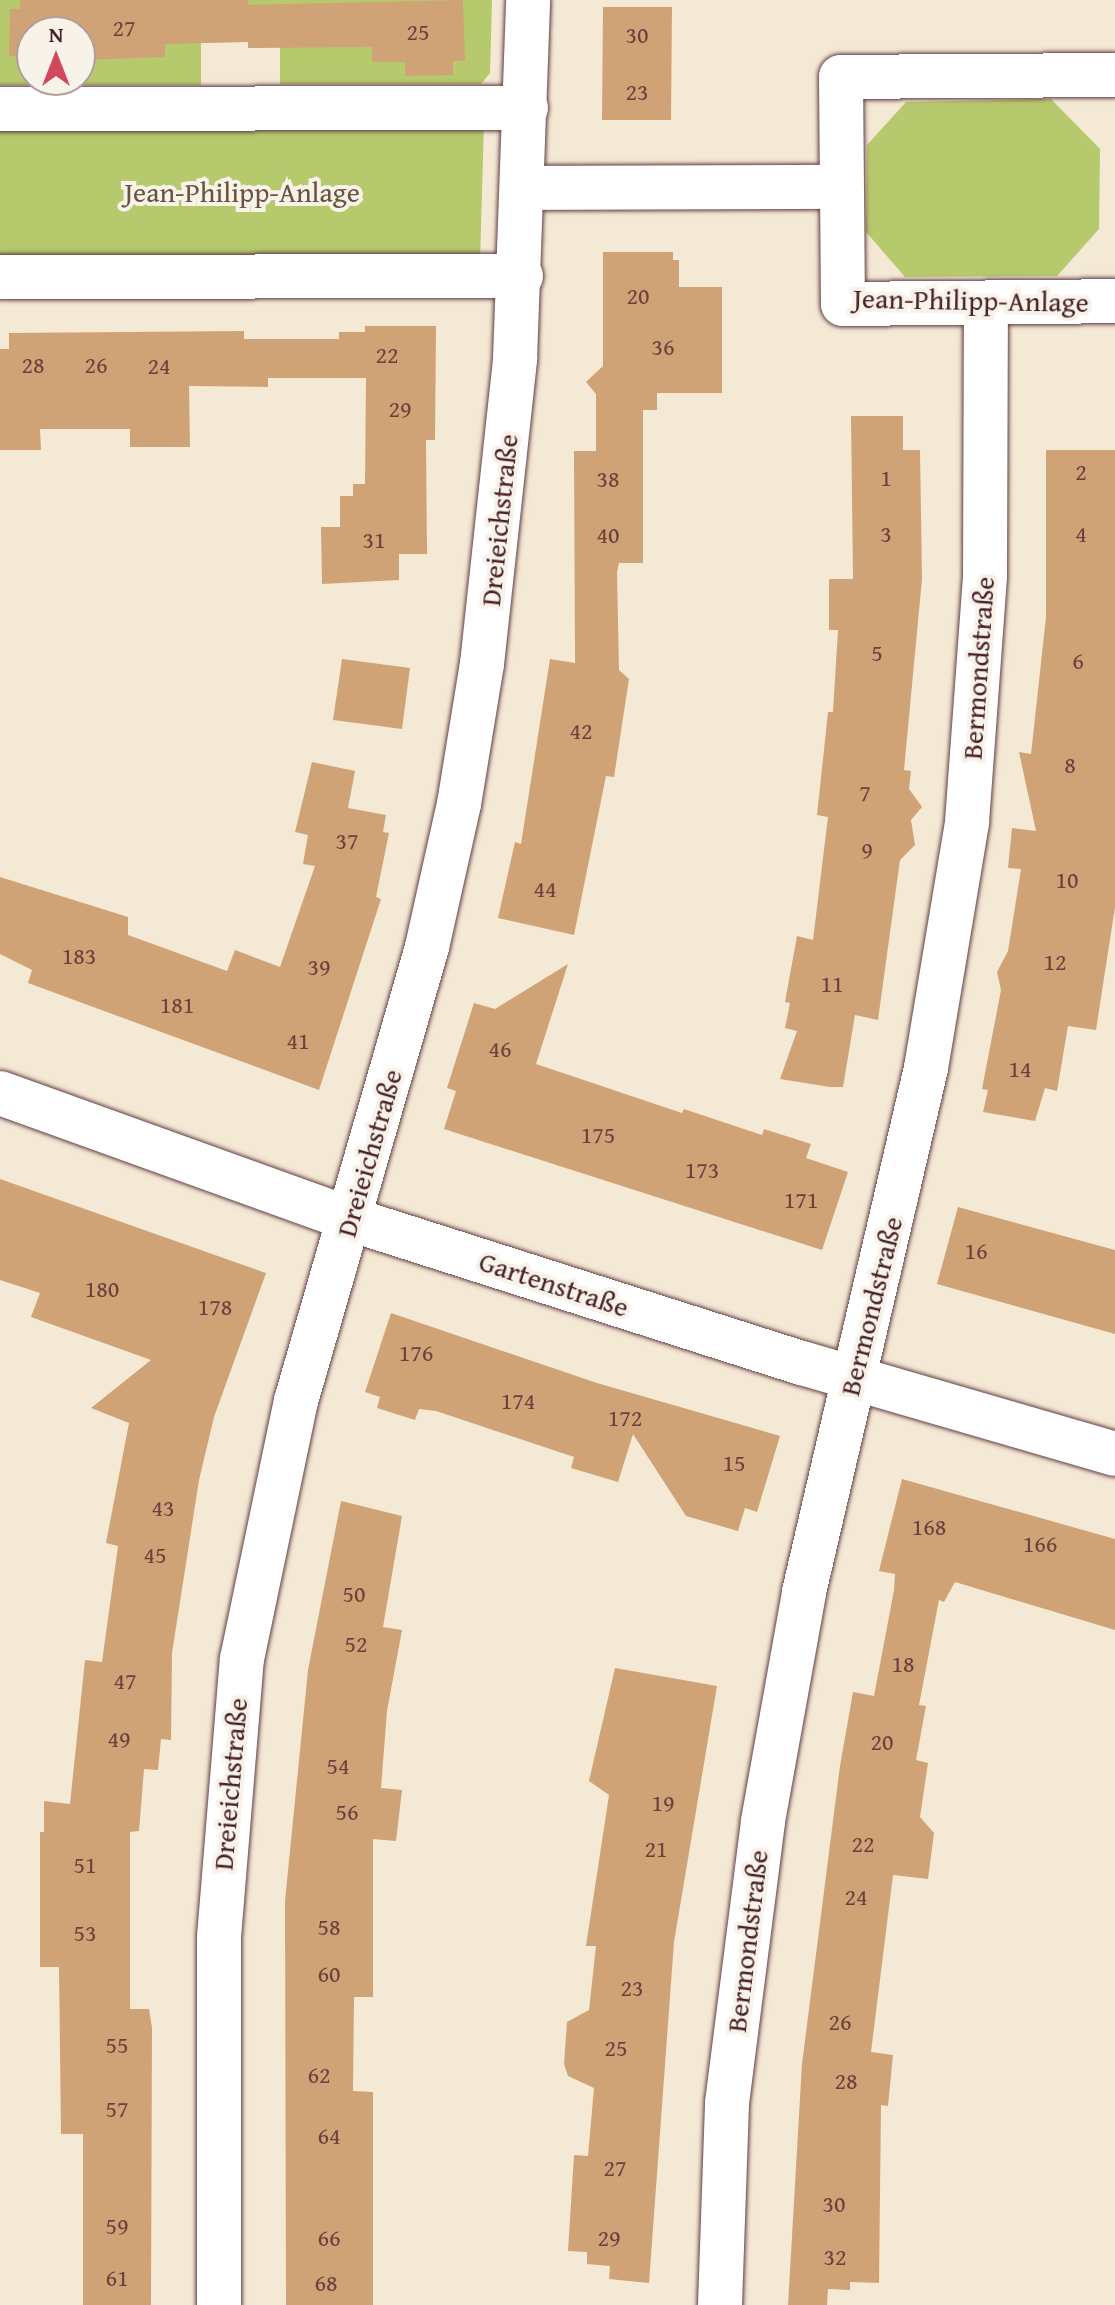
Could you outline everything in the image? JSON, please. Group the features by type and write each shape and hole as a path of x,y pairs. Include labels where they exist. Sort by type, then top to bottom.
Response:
{"street":[{"name":"Dreieichstraße","path":"219,2305 219,1937 231,1742 274,1488 431,932 459,804 494,569 521,276 528,0"},
{"name":"Jean-Philipp-Anlage","path":"1115,75 841,77 843,304 1115,301"},
{"path":"0,109 526,108"},
{"path":"525,188 841,187"},
{"path":"0,277 521,276"},
{"name":"Bermondstraße","path":"720,2305 727,2103 742,1955 801,1607 926,1068 967,822 985,576 986,303"},
{"name":"Gartenstraße","path":"0,1093 350,1219 852,1378 1115,1454"}],"green space":[{"path":"0,0 177,0 189,12 201,43 201,85 96,85 96,16 16,16 16,85 0,85"},
{"path":"248,0 492,0 490,73 481,84 280,84 280,47 296,5 248,5"},
{"path":"1051,99 1100,149 1099,229 1057,276 905,277 866,232 867,145 906,102"},
{"name":"Jean-Philipp-Anlage","path":"484,122 480,262 0,262 0,124"}],"building":[{"path":"20,0 248,0 248,5 463,0 465,61 453,61 453,75 405,76 405,62 372,62 372,47 248,48 248,42 165,44 165,57 96,59 96,16 16,16 16,56 9,56 10,9 20,9"},
{"path":"603,7 672,7 671,120 602,120"},
{"path":"603,252 673,252 673,260 679,260 679,287 722,287 722,393 657,393 657,410 643,410 643,563 619,563 617,572 619,670 629,679 614,777 606,776 574,935 498,918 515,842 521,844 550,659 575,663 574,451 596,451 596,394 586,382 603,366"},
{"path":"365,326 436,326 435,440 426,440 427,554 399,554 399,580 322,584 321,527 340,527 340,496 353,496 353,484 365,484 366,378 268,378 268,387 189,386 190,447 130,447 130,429 40,429 41,450 0,450 0,349 9,349 9,333 244,331 244,339 339,339 339,332 365,332"},
{"path":"851,416 903,416 903,450 920,450 922,579 904,770 911,771 909,789 922,807 911,820 915,845 900,860 878,1020 855,1015 843,1087 830,1087 780,1079 797,1031 785,1028 790,1003 785,1002 797,936 813,940 828,817 817,815 828,712 833,712 838,630 829,630 829,579 853,579"},
{"path":"1046,450 1115,450 1115,907 1096,1030 1068,1026 1057,1091 1045,1088 1035,1121 983,1112 988,1090 982,1089 1001,990 997,972 1008,951 1021,869 1008,868 1012,828 1036,831 1019,752 1031,754 1046,617"},
{"path":"342,659 410,668 402,729 333,720"},
{"path":"312,762 355,771 348,808 386,815 383,832 389,833 376,897 381,899 319,1090 28,983 32,970 0,954 0,877 128,917 128,935 227,971 235,950 280,967 315,866 303,864 308,835 295,832"},
{"path":"568,964 536,1064 682,1113 684,1109 762,1135 764,1129 811,1144 806,1158 848,1172 822,1250 444,1129 456,1091 447,1088 474,1003 495,1009"},
{"path":"0,1179 266,1273 214,1417 199,1480 172,1653 171,1740 161,1739 158,1770 144,1769 139,1831 130,1832 130,2009 149,2009 152,2028 151,2305 83,2305 83,2134 61,2134 59,1967 40,1967 40,1832 44,1832 44,1801 70,1804 85,1660 102,1662 118,1546 106,1543 129,1423 91,1408 151,1360 31,1317 40,1293 0,1280"},
{"path":"958,1207 1115,1250 1115,1334 937,1284"},
{"path":"391,1313 597,1383 780,1436 757,1512 745,1508 738,1531 686,1516 633,1434 618,1482 571,1468 574,1457 436,1411 419,1409 415,1420 377,1408 380,1397 365,1392"},
{"path":"902,1479 1115,1539 1115,1630 955,1582 944,1602 939,1600 919,1705 926,1706 916,1760 928,1763 920,1817 934,1833 928,1879 893,1875 871,2052 893,2055 888,2106 881,2105 879,2283 850,2282 850,2290 828,2289 827,2305 788,2305 802,2064 840,1766 853,1692 874,1696 895,1574 879,1571"},
{"path":"341,1501 402,1516 383,1627 402,1630 387,1711 381,1788 402,1790 396,1841 373,1839 373,1997 354,1997 353,2091 373,2092 373,2305 286,2305 285,1901 308,1670"},
{"path":"615,1668 717,1686 674,1942 649,2283 609,2279 610,2266 587,2264 587,2252 568,2251 574,2155 588,2156 594,2088 568,2076 564,2064 567,2022 589,2010 596,1946 586,1946 609,1795 589,1781"}]}
